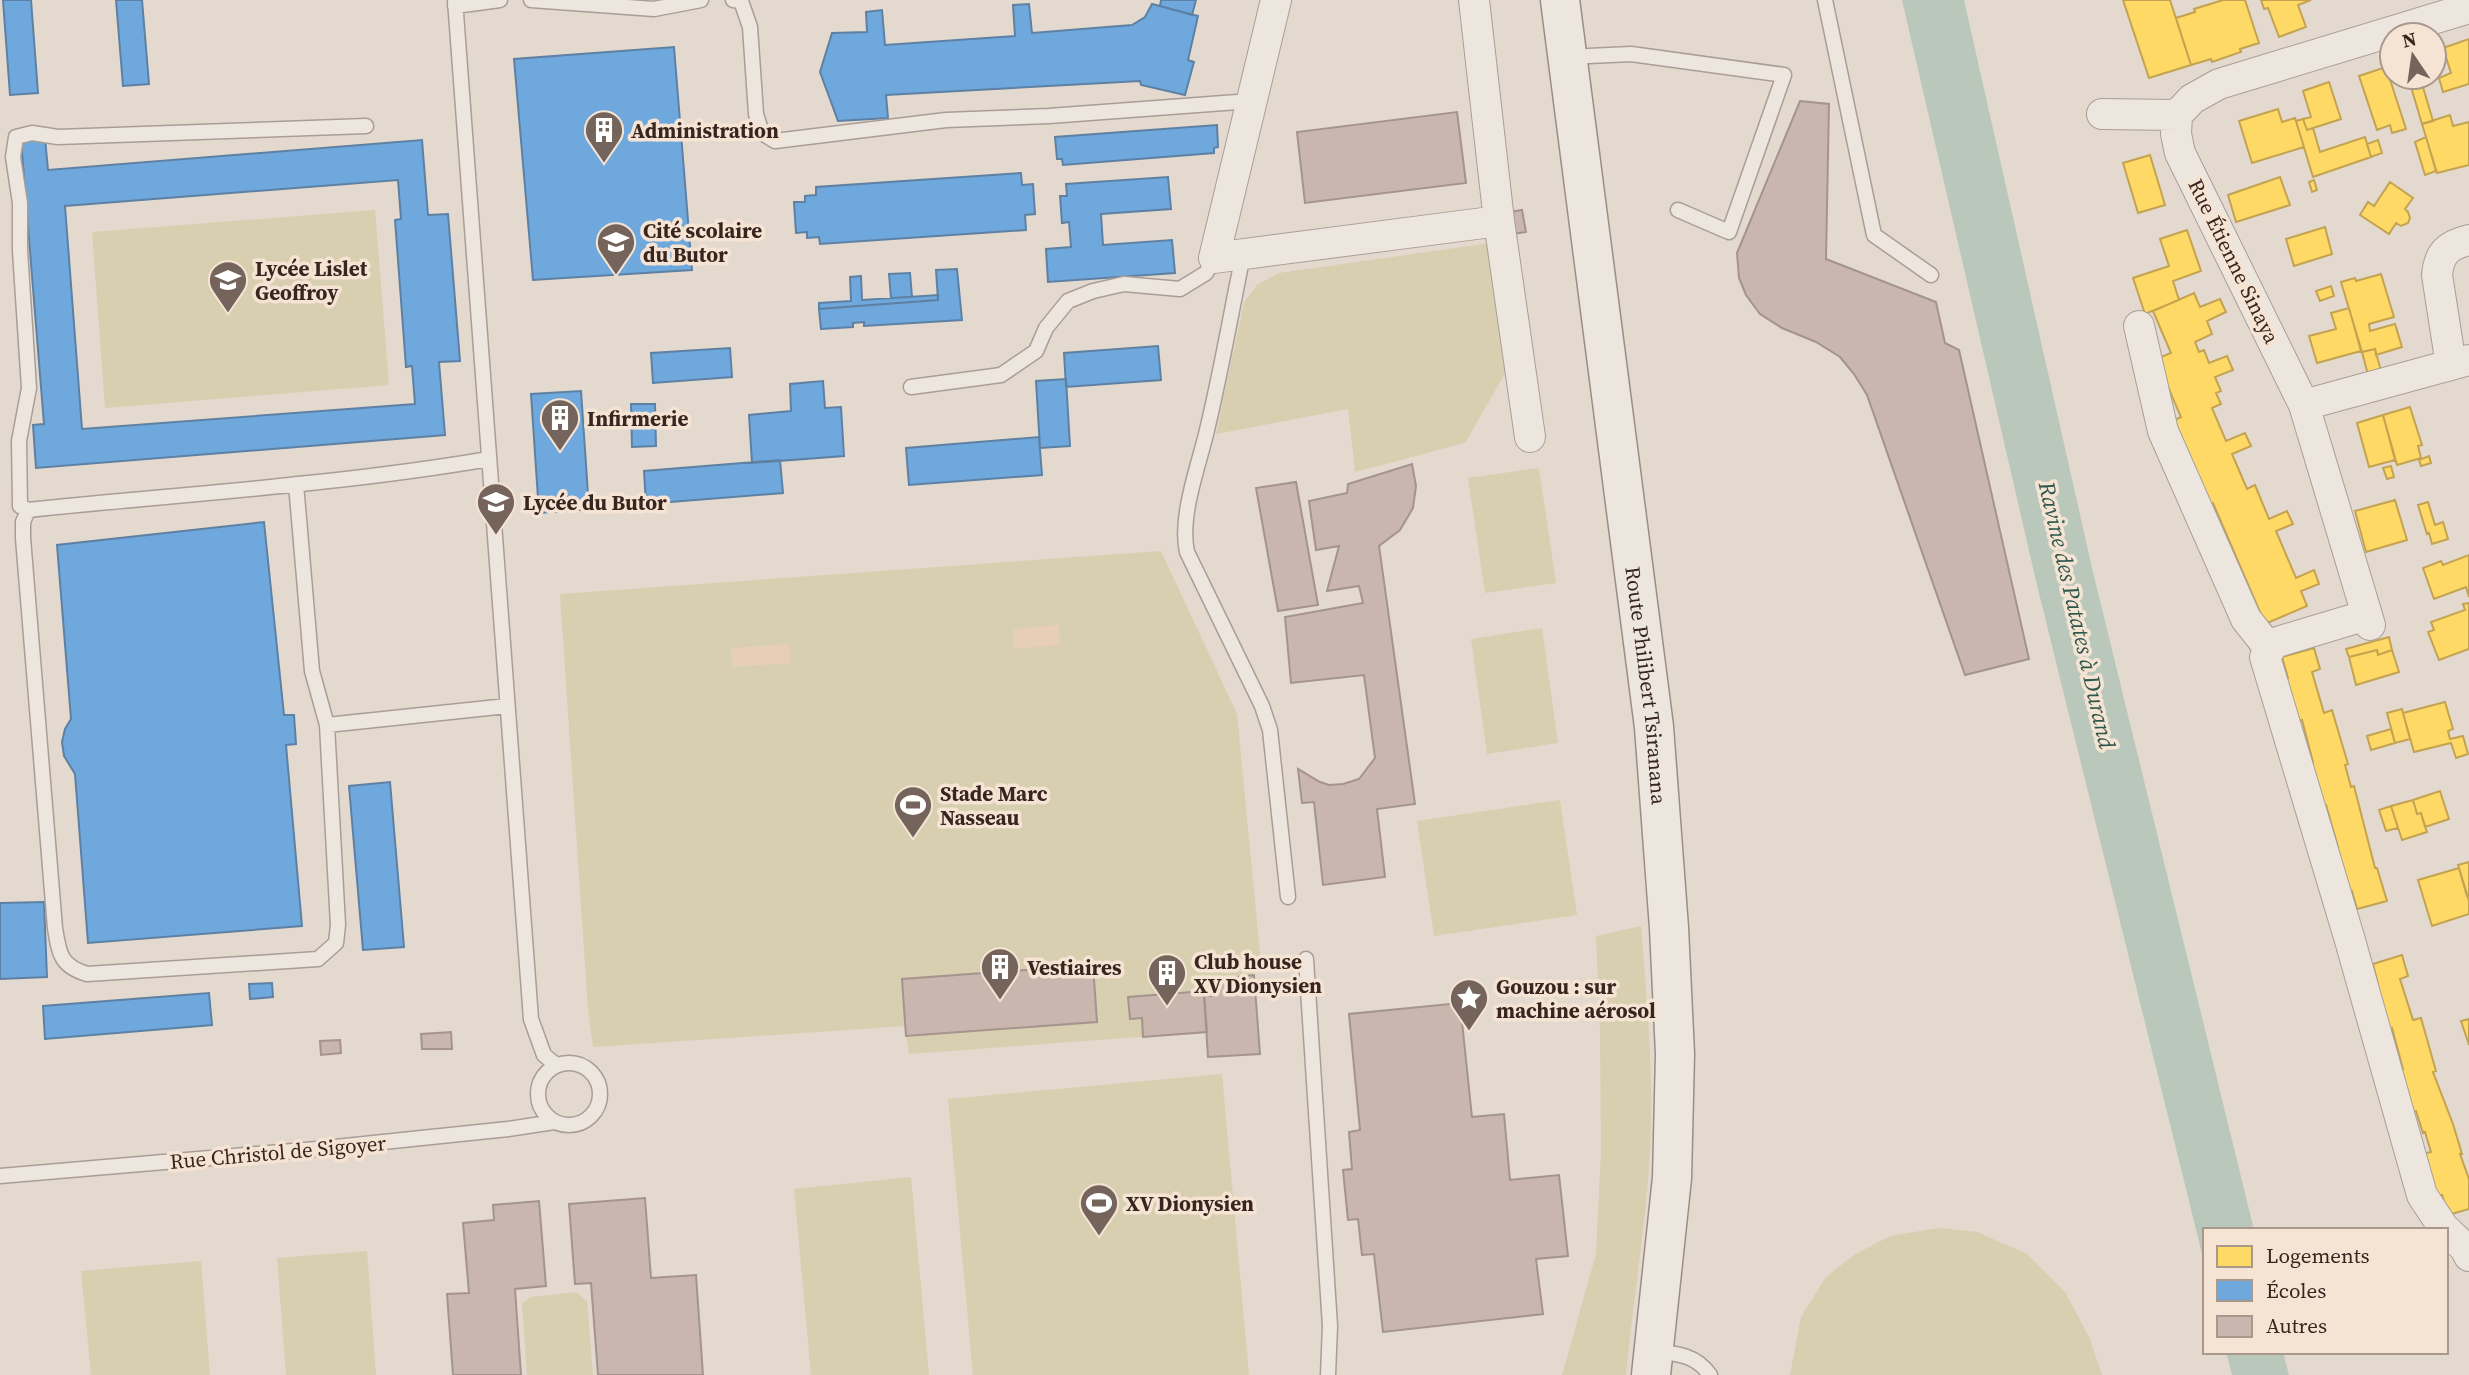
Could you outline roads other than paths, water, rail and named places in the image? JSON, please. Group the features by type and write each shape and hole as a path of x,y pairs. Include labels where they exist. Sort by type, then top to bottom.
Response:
{"main road":[{"name":"Route Philibert Tsiranana","path":"1560,0 1654,727 1668,914 1675,1054 1672,1178 1653,1363"}],"street":[{"path":"1276,0 1251,101 1228,256 1499,221"},
{"path":"1474,0 1499,221 1530,437"},
{"path":"2102,114 2177,115 2192,99 2219,84 2469,8"},
{"name":"Rue Étienne Sinaya","path":"2177,115 2176,134 2180,153 2304,405 2368,620 2274,643 2269,648"},
{"path":"2304,405 2460,362 2437,275 2438,261 2445,251 2457,243 2469,240"},
{"path":"2139,326 2162,431 2246,619 2269,648 2265,657 2345,923 2421,1195 2445,1228"},
{"path":"2448,1232 2465,1248 2469,1256"}],"lane":[{"path":"500,0 455,3 531,1019 544,1055 555,1064"},
{"path":"531,0 654,9 701,0"},
{"path":"733,0 741,1 750,27 756,114 762,133 775,141 946,120 1049,116 1251,101"},
{"path":"1825,0 1874,235 1931,275"},
{"path":"1567,57 1631,54 1784,75 1729,232 1678,211"},
{"path":"366,126 58,136 32,133 16,138 13,157 20,203 20,251 29,388 19,441 20,506 28,510 296,484 412,472 489,459"},
{"path":"911,387 1001,375 1036,351 1046,328 1068,301 1093,291 1124,284 1180,289 1228,256"},
{"path":"1228,256 1208,429 1189,506 1184,539 1187,552 1262,706 1270,730 1288,897"},
{"path":"28,510 23,522 23,538 58,952 71,969 87,974 318,959 336,943 338,925 327,725 312,671 296,484"},
{"path":"327,725 508,706"},
{"path":"1306,959 1330,1326 1328,1375"},
{"path":"576,1062 586,1067 594,1076 599,1086 599,1101 593,1115 582,1124 568,1126 554,1122 544,1112 538,1097 540,1083 547,1070 555,1064 576,1062"},
{"name":"Rue Christol de Sigoyer","path":"0,1176 316,1149 554,1122"},
{"path":"1653,1363 1679,1353 1703,1364 1710,1375"}],"water":[{"name":"Ravine des Patates à Durand","path":"1902,0 1964,0 2092,568 2254,1228 2203,1228 2203,1258 2036,581"},
{"path":"2227,1354 2284,1354 2289,1375 2232,1375"}],"place":[{"name":"Administration","path":"604,164"},
{"name":"Cité scolaire du Butor","path":"616,276"},
{"name":"Lycée Lislet Geoffroy","path":"228,314"},
{"name":"Infirmerie","path":"560,452"},
{"name":"Lycée du Butor","path":"496,536"},
{"name":"Stade Marc Nasseau","path":"913,839"},
{"name":"Vestiaires","path":"1000,1001"},
{"name":"Club house XV Dionysien","path":"1167,1007"},
{"name":"Gouzou : sur machine aérosol","path":"1469,1032"},
{"name":"XV Dionysien","path":"1099,1237"}]}
